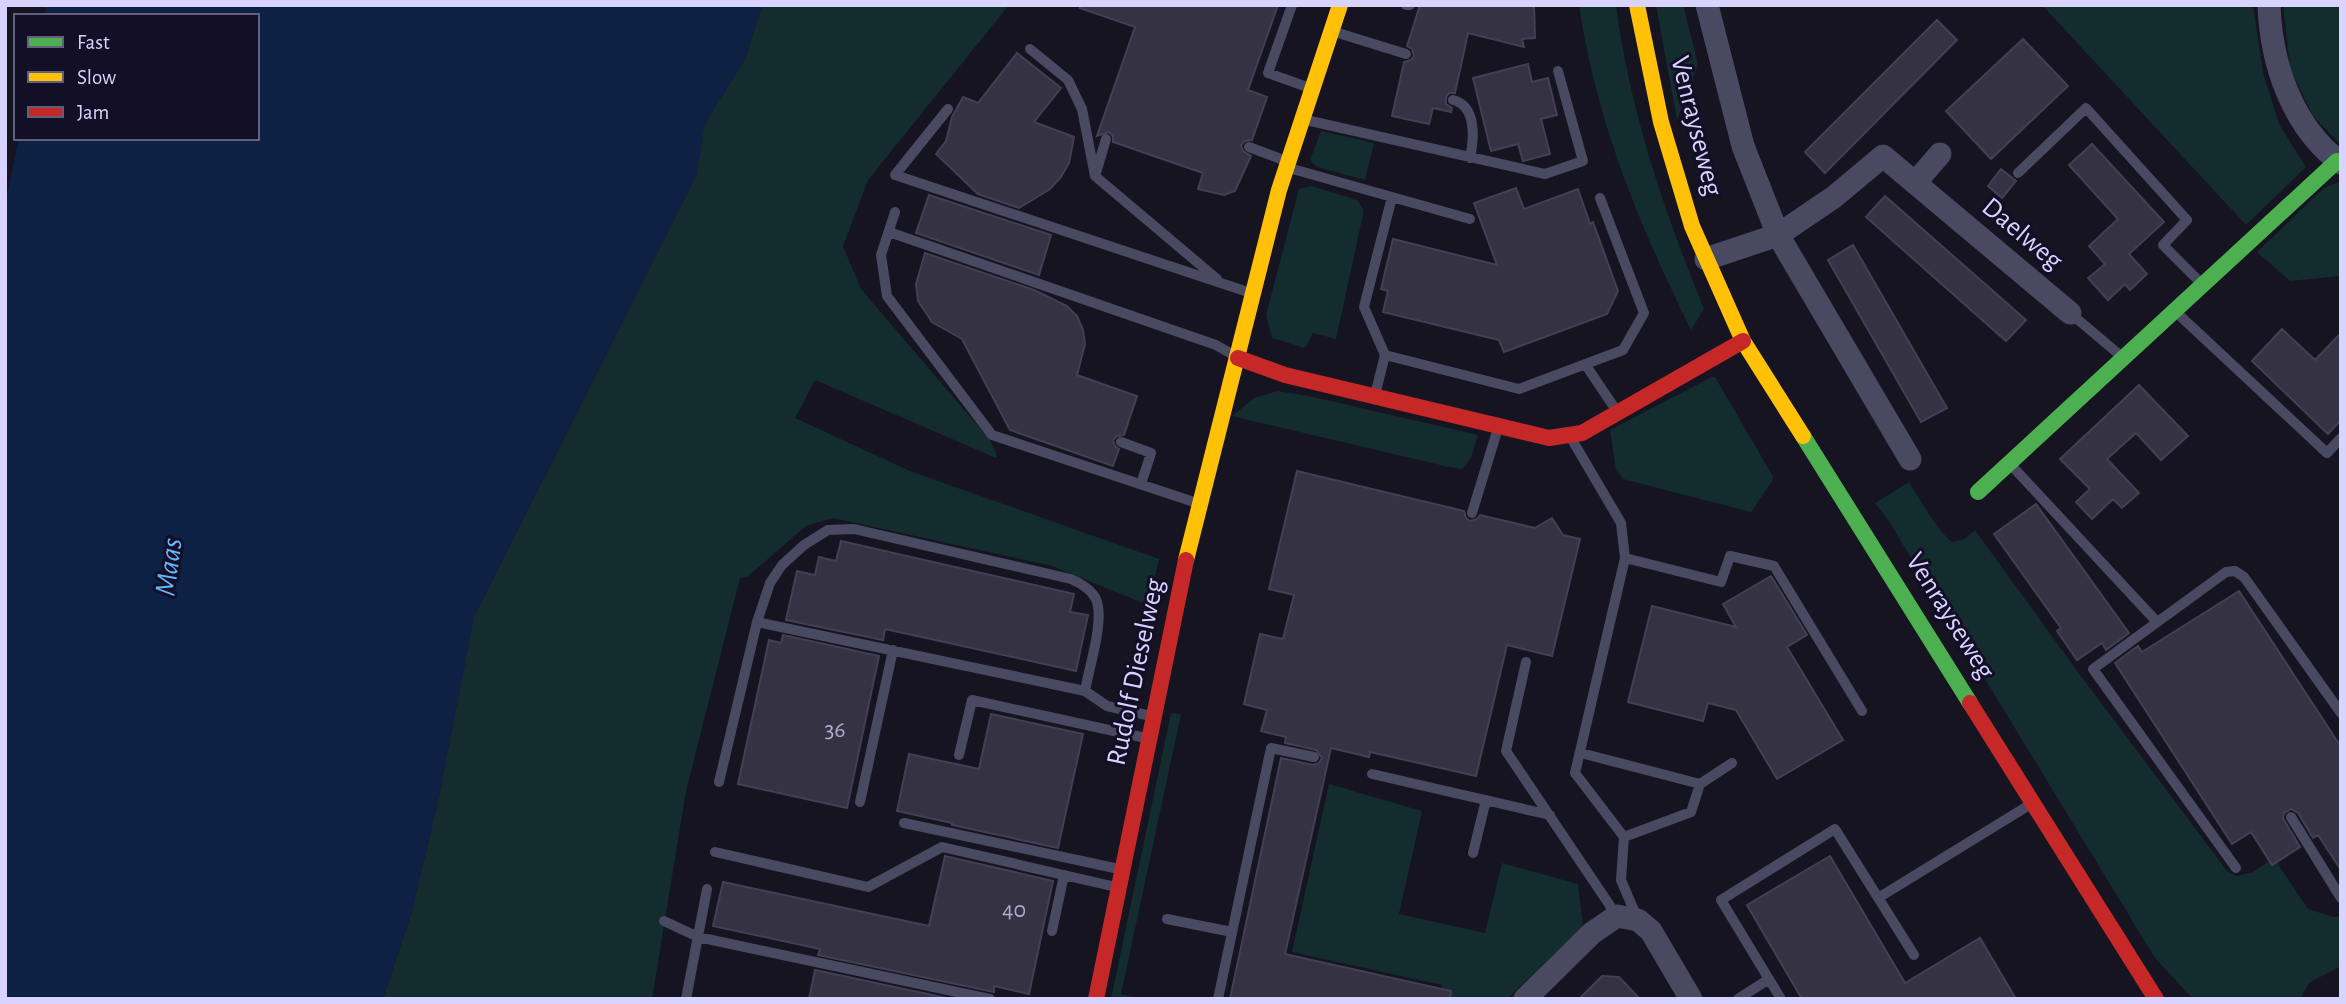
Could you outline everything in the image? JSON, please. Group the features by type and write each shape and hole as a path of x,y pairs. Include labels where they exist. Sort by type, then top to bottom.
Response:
{"street":[{"name":"Rudolf Dieselweg","path":"1096,999 1187,555 1279,190 1340,5"},
{"name":"Venrayseweg","path":"1637,5 1661,122 1692,226 1743,341 2156,999"},
{"name":"Venrayseweg","path":"1707,5 1743,146 1778,234 1910,459"},
{"path":"1978,492 2339,162 2303,123 2279,72 2269,5"},
{"path":"1915,183 1940,154"},
{"name":"Daelweg","path":"1778,234 1834,197 1883,156 2070,313"},
{"path":"1706,258 1778,234"},
{"path":"1238,358 1285,374 1549,438 1582,433 1743,341"},
{"path":"1525,999 1592,933 1628,918 1651,932 1691,999"}],"lane":[{"path":"1292,5 1268,73 1312,89"},
{"path":"1331,31 1406,54"},
{"path":"1030,49 1068,80 1082,108 1095,176 1222,283"},
{"path":"1302,119 1545,174 1583,160 1558,71"},
{"path":"1453,100 1466,108 1474,137 1470,158"},
{"path":"2018,173 2086,108 2187,220 2163,244 2203,285"},
{"path":"948,109 895,175 1254,294"},
{"path":"1095,176 1106,139"},
{"path":"1250,147 1287,164 1470,219"},
{"path":"1375,396 1385,355 1364,307 1392,197"},
{"path":"1385,355 1519,389 1623,350 1644,313 1600,198"},
{"path":"895,212 881,255 887,296 992,435 1200,504"},
{"path":"889,232 1216,345 1238,358"},
{"path":"2175,311 2327,453 2341,438"},
{"name":"Daelweg","path":"2070,313 2123,358"},
{"path":"1585,364 1618,412"},
{"path":"1472,513 1499,425"},
{"path":"1569,435 1621,523 1625,558 1575,774 1625,837 1621,880 1628,918"},
{"path":"1121,442 1150,453 1141,484"},
{"path":"2009,463 2157,622"},
{"path":"719,782 757,622 770,583 782,565 804,545 828,530 854,529 1082,583 1095,596 1100,613 1085,691"},
{"path":"1625,558 1721,582 1730,556 1774,566 1862,711"},
{"path":"2236,868 2093,669 2226,572 2235,571 2244,577 2341,713"},
{"path":"757,622 1085,691 1107,706 1154,716"},
{"path":"860,802 893,650"},
{"path":"1526,662 1506,751 1550,816 1628,918"},
{"path":"960,755 972,699 1149,739"},
{"path":"1218,999 1271,748 1314,757"},
{"path":"1581,753 1700,784"},
{"path":"1625,837 1691,811 1700,784 1732,763"},
{"path":"1371,774 1550,816"},
{"path":"1474,853 1486,800"},
{"path":"1878,898 2033,803"},
{"path":"2291,817 2341,898"},
{"path":"904,823 1122,870"},
{"path":"1782,999 1721,900 1835,829 1914,955"},
{"path":"715,852 868,887 942,847 1119,887"},
{"path":"1052,931 1064,875"},
{"path":"686,999 707,889"},
{"path":"1167,919 1232,932"},
{"path":"664,921 698,937 990,999"},
{"path":"1738,999 1769,979"}],"green space":[{"path":"762,5 1009,5 868,180 843,246 861,289 990,440 996,458 815,380 795,418 910,471 1159,559 1148,605 1052,566 833,518 806,526 747,577 740,578 686,791 652,999 383,999 411,914 438,801 474,616 696,176 704,125 746,57"},
{"path":"1579,5 1616,5 1630,84 1650,160 1704,309 1691,330 1654,251 1622,172 1597,91"},
{"path":"1656,5 1683,5 1698,64 1677,120"},
{"path":"2042,5 2253,5 2263,72 2279,124 2306,167 2246,225"},
{"path":"2283,5 2341,5 2341,145 2313,116 2290,68"},
{"path":"1321,131 1374,143 1365,180 1317,167 1310,160"},
{"path":"2341,181 2341,276 2290,281 2257,252 2324,188"},
{"path":"1311,186 1357,200 1364,210 1336,339 1313,333 1305,348 1272,338 1266,315 1299,189"},
{"path":"1715,377 1774,478 1751,512 1623,479 1616,470 1610,430"},
{"path":"1277,391 1478,435 1471,458 1462,469 1232,416 1254,398"},
{"path":"1909,482 1935,522 1952,542 1964,539 1975,530 2227,871 2236,876 2253,872 2274,858 2308,909 2334,917 2341,916 2341,966 2309,983 2300,999 2193,999 2155,958 1888,520 1875,503"},
{"path":"1171,713 1181,714 1121,994 1141,999 1111,999"},
{"path":"1329,784 1422,811 1399,914 1485,933 1502,863 1578,884 1583,926 1507,999 1440,999 1442,985 1292,952"}],"water":[{"name":"Maas","path":"46,5 762,5 746,57 704,125 696,176 474,616 438,801 411,914 383,999 5,999 5,204 19,140 259,140 259,14 44,14"}],"building":[{"path":"1080,5 1278,5 1248,90 1267,97 1252,140 1241,145 1243,151 1251,156 1235,191 1224,195 1198,189 1203,173 1113,142 1113,136 1109,132 1097,136 1135,27 1080,8"},
{"path":"1420,5 1534,5 1535,38 1522,39 1524,47 1468,33 1455,93 1449,93 1446,97 1446,104 1452,108 1451,112 1433,108 1429,124 1392,116 1404,62 1414,56 1412,49 1407,46"},
{"path":"1937,20 1957,40 1825,173 1805,152"},
{"path":"2023,39 2068,86 1991,159 1946,111"},
{"path":"1017,53 1061,88 1034,122 1074,137 1069,163 1061,177 1050,189 1019,208 978,194 936,154 946,141 952,117 963,97 978,103"},
{"path":"1528,64 1532,82 1548,78 1557,115 1541,119 1550,154 1523,161 1518,144 1491,151 1473,78"},
{"path":"2092,144 2164,222 2129,254 2147,274 2130,290 2125,284 2108,300 2088,278 2105,264 2089,246 2118,219 2069,165"},
{"path":"2001,169 2016,181 2002,198 1988,186"},
{"path":"1516,188 1524,209 1578,189 1618,291 1607,314 1504,352 1499,340 1383,312 1388,291 1381,289 1393,239 1497,265 1474,203"},
{"path":"929,195 1051,235 1039,275 916,233"},
{"path":"1885,196 2026,320 2006,341 1866,217"},
{"path":"1853,245 1947,408 1921,422 1828,260"},
{"path":"925,253 1034,290 1067,306 1077,316 1085,344 1077,375 1137,396 1124,435 1113,440 1119,449 1113,466 1010,430 962,339 932,322 918,301 916,284"},
{"path":"2282,329 2315,360 2341,333 2341,420 2328,434 2252,361"},
{"path":"2139,385 2188,436 2161,460 2136,433 2107,459 2139,493 2122,508 2113,499 2092,519 2076,502 2090,489 2060,459"},
{"path":"1297,471 1464,511 1470,521 1480,515 1535,528 1552,518 1563,535 1580,539 1552,656 1507,645 1476,776 1370,752 1369,757 1331,748 1285,954 1451,991 1450,999 1230,999 1281,758 1313,765 1319,763 1322,758 1316,750 1285,743 1286,737 1261,731 1267,710 1244,704 1260,634 1283,639 1294,595 1269,589"},
{"path":"2036,504 2129,633 2106,650 2102,643 2077,660 2057,631 2061,628 1994,534"},
{"path":"841,541 1074,594 1070,612 1088,615 1076,671 885,629 883,640 786,620 797,571 815,575 819,557 836,561"},
{"path":"1771,576 1807,635 1787,647 1843,740 1777,779 1736,710 1708,703 1703,721 1628,702 1652,606 1736,627 1723,604"},
{"path":"2239,591 2341,747 2341,870 2318,835 2313,838 2298,813 2291,809 2284,813 2283,818 2300,847 2272,865 2251,832 2232,844 2115,663 2138,646 2142,652"},
{"path":"783,635 879,656 847,808 738,784 769,640 781,643"},
{"path":"991,714 1083,734 1058,848 897,811 909,754 979,769"},
{"path":"945,856 1053,881 1029,994 994,986 994,992 818,955 820,949 713,926 723,882 929,926"},
{"path":"1830,856 1905,983 1980,938 2016,999 1802,999 1747,905"},
{"path":"815,970 951,999 809,999"},
{"path":"1602,976 1619,977 1640,999 1579,999"}],"traffic: fast":[{"path":"1978,492 2337,161"},
{"path":"1803,436 1970,703"}],"traffic: slow":[{"path":"1186,560 1279,190 1340,5"},
{"path":"1637,5 1661,122 1692,226 1743,341 1803,436"}],"traffic: jam":[{"path":"1238,358 1285,375 1549,438 1582,433 1743,341"},
{"path":"1096,999 1186,560"},
{"path":"1970,703 2156,999"}]}
